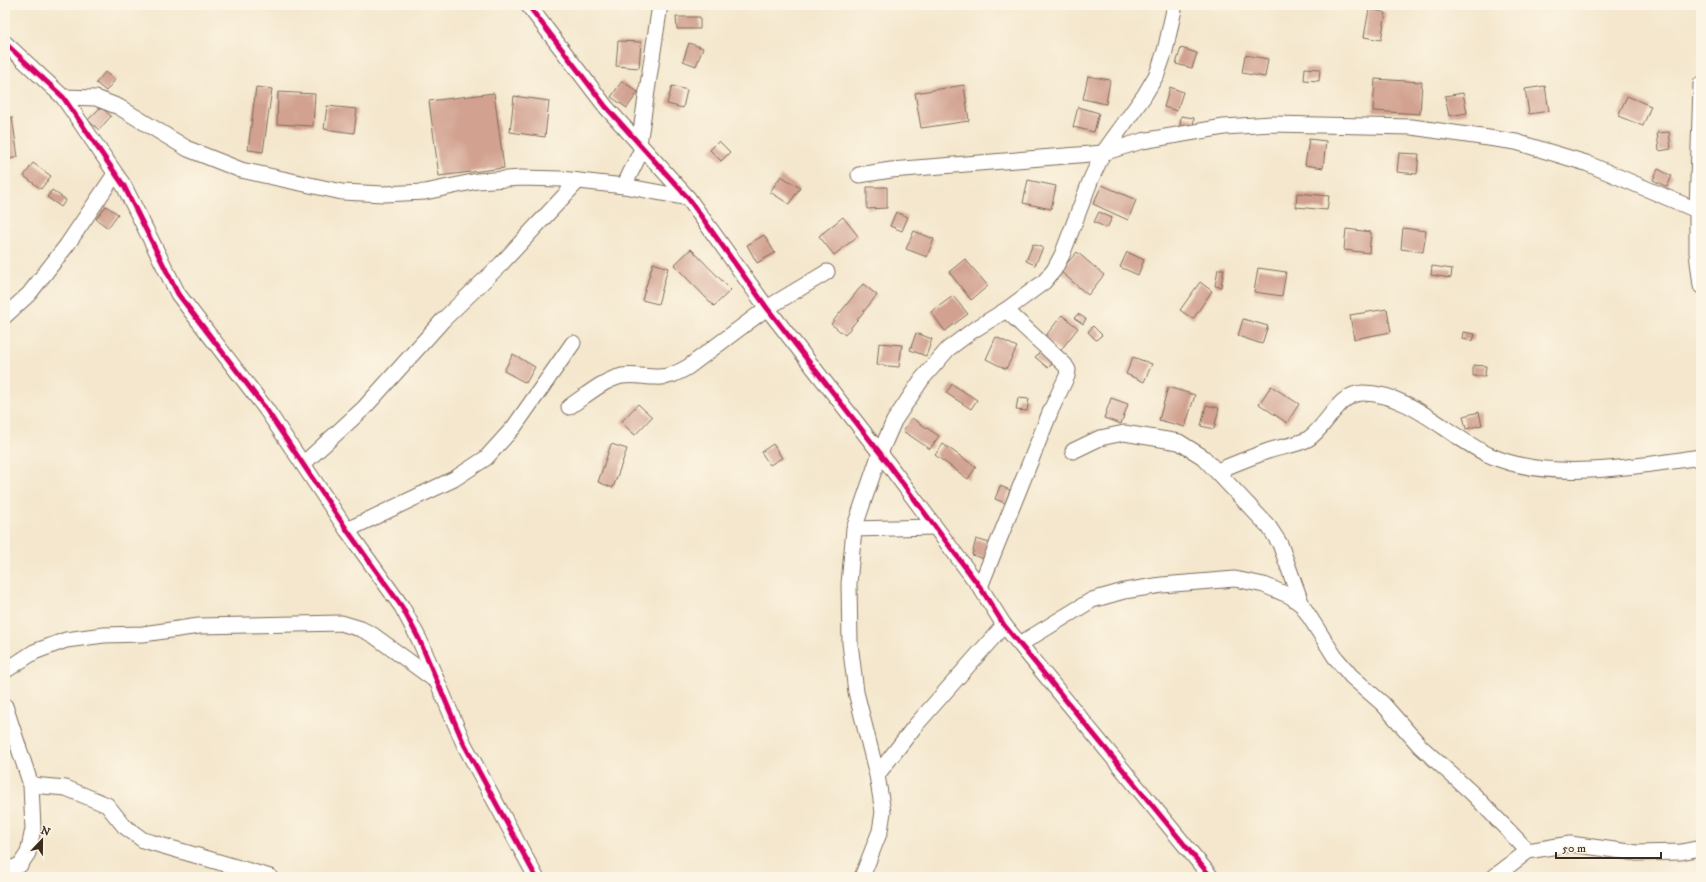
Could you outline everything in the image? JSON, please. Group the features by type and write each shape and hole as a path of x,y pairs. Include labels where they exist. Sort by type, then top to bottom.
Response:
{"street":[{"path":"528,5 606,107 640,147 688,198 768,308 880,453 980,588 1004,625 1211,877"},
{"path":"624,186 640,147 660,5"},
{"path":"862,877 880,831 883,812 877,775 856,692 850,643 849,584 854,529 880,453 894,421 922,378 948,350 972,331 1006,310 1044,282 1054,270 1062,255 1091,179 1103,153 1144,96 1157,74 1165,51 1175,5"},
{"path":"5,43 63,97 124,186 178,294 266,409 347,530 402,607 418,639 464,744 536,877"},
{"path":"1701,84 1697,253 1701,286"},
{"path":"63,97 96,98 119,107 188,149 241,170 342,192 384,194 425,192 477,182 521,178 578,181 624,186 688,198"},
{"path":"859,175 891,170 1103,153 1142,141 1224,127 1272,124 1412,127 1516,142 1586,163 1699,212"},
{"path":"5,316 30,294 67,245 115,174"},
{"path":"303,464 364,408 443,320 501,264 578,181"},
{"path":"568,407 609,381 621,376 634,375 658,378 674,375 688,367 768,308 827,272"},
{"path":"980,588 1051,410 1067,376 1068,370 1065,365 1006,310"},
{"path":"347,530 454,479 486,458 514,427 573,343"},
{"path":"1217,471 1266,452 1308,439 1322,427 1338,406 1350,396 1361,393 1387,396 1421,413 1460,440 1490,456 1523,465 1565,470 1611,470 1701,457"},
{"path":"1073,451 1100,438 1124,433 1151,436 1179,442 1203,457 1270,527 1277,538 1302,605 1334,657 1351,676 1383,704 1421,747 1473,794 1528,851"},
{"path":"854,529 934,527"},
{"path":"1020,644 1092,600 1124,591 1162,585 1234,579 1264,585 1290,596 1302,605"},
{"path":"5,670 34,652 66,640 104,635 143,634 199,626 341,623 361,629 373,635 437,681"},
{"path":"877,775 915,726 1004,625"},
{"path":"5,706 31,785 33,829 28,853 20,865 10,872"},
{"path":"31,785 66,788 107,806 124,826 143,840 270,877"},
{"path":"1494,877 1528,851 1570,844 1637,853 1681,852 1701,848"}],"building":[{"path":"1369,9 1386,13 1381,40 1364,37"},
{"path":"676,17 700,17 700,29 677,29"},
{"path":"618,41 641,42 639,68 616,66"},
{"path":"689,43 703,48 696,66 683,61"},
{"path":"1181,48 1197,53 1192,68 1176,64"},
{"path":"1245,55 1268,59 1265,77 1242,73"},
{"path":"1305,68 1320,69 1319,81 1304,80"},
{"path":"105,72 115,80 106,91 96,83"},
{"path":"1088,76 1110,80 1106,104 1083,99"},
{"path":"1375,79 1422,82 1420,114 1373,111"},
{"path":"622,81 638,92 627,108 611,97"},
{"path":"964,85 969,121 921,128 915,93"},
{"path":"672,86 687,90 683,108 667,104"},
{"path":"1545,86 1549,111 1529,114 1525,89"},
{"path":"256,87 272,89 263,152 248,150"},
{"path":"1170,87 1183,92 1177,111 1164,107"},
{"path":"278,92 315,94 313,126 277,124"},
{"path":"494,93 504,168 439,176 429,101"},
{"path":"1463,93 1467,113 1449,116 1445,96"},
{"path":"514,96 549,101 545,137 510,132"},
{"path":"1627,96 1651,106 1643,126 1618,116"},
{"path":"327,106 357,109 354,133 324,129"},
{"path":"101,107 111,116 99,130 88,120"},
{"path":"1078,107 1099,113 1094,132 1073,127"},
{"path":"1181,116 1194,118 1193,127 1180,126"},
{"path":"12,117 18,157 5,160 5,118"},
{"path":"1669,132 1671,149 1659,151 1657,133"},
{"path":"1309,139 1326,141 1323,168 1305,165"},
{"path":"719,141 730,152 721,161 710,150"},
{"path":"1399,153 1419,154 1417,174 1397,172"},
{"path":"33,163 51,176 41,189 24,176"},
{"path":"1658,169 1672,176 1667,187 1653,180"},
{"path":"781,176 800,188 789,204 770,192"},
{"path":"1028,180 1056,186 1051,209 1023,203"},
{"path":"1102,185 1136,200 1128,220 1093,204"},
{"path":"867,187 887,187 887,208 867,209"},
{"path":"52,190 66,200 61,207 47,197"},
{"path":"1297,193 1329,196 1327,210 1296,207"},
{"path":"106,206 118,214 108,228 96,219"},
{"path":"896,212 908,217 902,231 890,226"},
{"path":"1099,212 1112,218 1107,228 1094,222"},
{"path":"843,217 858,236 834,255 819,236"},
{"path":"1403,228 1426,231 1423,252 1401,249"},
{"path":"1346,229 1371,232 1369,253 1344,250"},
{"path":"914,231 934,239 927,257 906,249"},
{"path":"764,235 775,253 757,263 747,245"},
{"path":"1033,244 1043,248 1035,265 1026,261"},
{"path":"691,249 731,290 714,306 674,265"},
{"path":"1077,252 1104,275 1088,295 1060,271"},
{"path":"1127,252 1144,260 1138,275 1120,267"},
{"path":"965,259 988,286 971,300 949,272"},
{"path":"653,263 668,268 658,304 642,300"},
{"path":"1432,266 1452,269 1451,278 1431,275"},
{"path":"1258,268 1286,272 1282,296 1254,292"},
{"path":"1218,269 1224,269 1221,287 1215,286"},
{"path":"1200,282 1212,291 1193,319 1180,310"},
{"path":"863,284 877,295 845,335 831,324"},
{"path":"953,296 968,314 945,331 931,312"},
{"path":"1387,309 1391,332 1354,339 1350,315"},
{"path":"1078,314 1086,319 1083,324 1074,318"},
{"path":"1062,315 1078,328 1060,351 1044,338"},
{"path":"1243,319 1268,326 1262,344 1238,336"},
{"path":"1093,326 1102,335 1096,340 1088,332"},
{"path":"1463,332 1475,334 1473,341 1462,339"},
{"path":"916,333 932,339 926,356 910,350"},
{"path":"996,337 1017,347 1006,369 986,359"},
{"path":"879,343 902,345 899,367 877,365"},
{"path":"1041,351 1054,362 1048,368 1035,357"},
{"path":"513,354 535,367 526,383 504,371"},
{"path":"1133,357 1152,364 1144,382 1126,374"},
{"path":"1473,365 1486,366 1485,376 1473,376"},
{"path":"952,384 977,400 971,409 946,393"},
{"path":"1271,386 1299,404 1287,423 1259,404"},
{"path":"1168,387 1195,395 1185,427 1159,420"},
{"path":"1018,398 1029,399 1027,411 1016,410"},
{"path":"1111,398 1128,404 1121,424 1104,418"},
{"path":"638,404 652,417 635,435 621,422"},
{"path":"1206,405 1219,408 1214,429 1201,426"},
{"path":"1479,412 1482,425 1466,429 1463,416"},
{"path":"912,418 939,436 930,449 903,431"},
{"path":"611,444 627,449 613,488 598,482"},
{"path":"773,444 782,458 770,465 761,452"},
{"path":"943,444 976,467 968,479 935,455"},
{"path":"1000,486 1010,490 1005,503 995,499"},
{"path":"976,539 993,544 988,560 972,555"}],"cycle path":[{"path":"528,5 606,107 688,198 767,308 880,453 980,587 1004,625 1211,877"},
{"path":"5,43 63,97 124,186 178,294 266,409 347,530 402,607 419,639 464,744 536,877"}]}
